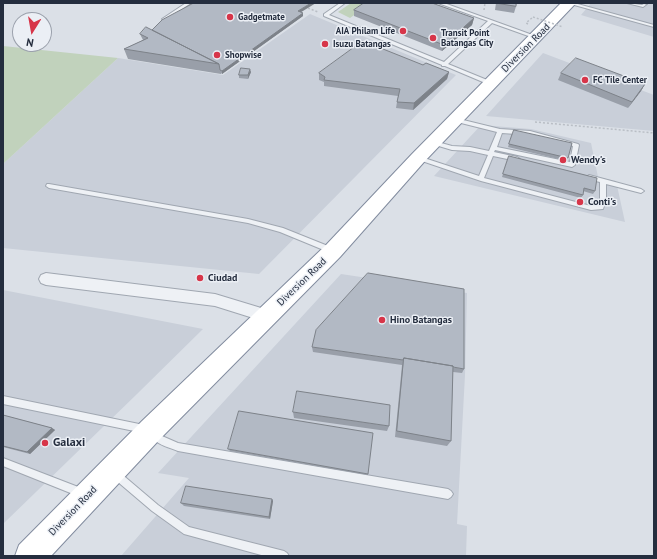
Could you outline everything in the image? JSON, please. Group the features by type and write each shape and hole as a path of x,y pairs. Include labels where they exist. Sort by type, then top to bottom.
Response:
{"highway":[{"name":"Diversion Road","path":"30,556 151,430 333,251 418,158 569,3"}],"street":[{"path":"46,279 215,300 266,316"}],"lane":[{"path":"161,22 189,3"},
{"path":"343,3 326,15 490,83"},
{"path":"440,3 536,37"},
{"path":"569,3 654,26"},
{"path":"629,3 640,6 645,4"},
{"path":"444,65 491,21"},
{"path":"434,143 452,148 492,150 572,165 576,145 530,133 500,131 455,120"},
{"path":"481,179 500,131"},
{"path":"492,150 544,166"},
{"path":"418,158 481,179 591,208 601,207 603,200 603,181"},
{"path":"581,175 641,190"},
{"path":"50,186 248,221 281,230 333,251"},
{"path":"3,400 151,430 159,439 178,448 448,494"},
{"path":"3,462 88,495"},
{"path":"111,471 187,531 284,556"}],"path":[{"path":"533,17 563,27"},
{"path":"535,122 654,134"}],"shaded area":[{"path":"591,3 654,3 654,37 581,15"},
{"path":"310,14 456,75 259,274 3,248 3,164 118,58 223,75"},
{"path":"543,53 654,95 654,131 486,116"},
{"name":"Conti's","path":"481,125 531,129 591,143 598,177 616,181 625,222 434,176"},
{"path":"341,274 467,293 465,375 457,524 467,526 466,556 121,556 189,478 158,473"},
{"path":"3,290 203,329 3,524"}],"green space":[{"path":"351,3 371,3 350,18 338,12"},
{"path":"3,46 12,47 12,52 52,51 118,58 3,164"}],"building":[{"name":"Shopwise","path":"194,3 311,3 298,11 303,13 222,71 220,70 219,64 152,30 162,20"},
{"name":"Transit Point Batangas City","path":"364,3 432,3 474,18 444,45 354,10"},
{"path":"496,3 516,3 516,6"},
{"path":"146,27 219,64 124,49 148,38 140,34"},
{"path":"363,41 423,65 426,63 449,72 414,103 397,102 400,89 324,80 325,77 319,73"},
{"path":"576,58 645,84 632,102 561,73"},
{"path":"241,68 250,69 248,75 239,75"},
{"path":"514,130 572,143 568,158 509,144"},
{"path":"509,156 597,178 595,191 584,188 583,195 503,174"},
{"name":"Hino Batangas","path":"368,273 464,289 464,369 404,358 403,360 312,347 316,330"},
{"path":"404,358 453,366 451,441 397,431"},
{"path":"297,391 390,405 389,426 293,412"},
{"path":"239,411 373,433 368,474 228,449"},
{"path":"3,415 52,428 27,452 3,446"},
{"path":"186,486 272,499 269,517 181,503"}],"place":[{"name":"Gadgetmate","path":"230,17"},
{"name":"AIA Philam Life","path":"403,31"},
{"name":"Transit Point Batangas City","path":"433,38"},
{"name":"Isuzu Batangas","path":"325,44"},
{"name":"Shopwise","path":"217,55"},
{"name":"FC Tile Center","path":"585,80"},
{"name":"Wendy's","path":"563,160"},
{"name":"Conti's","path":"580,202"},
{"name":"Ciudad","path":"200,278"},
{"name":"Hino Batangas","path":"382,320"},
{"name":"Galaxi","path":"45,443"}]}
